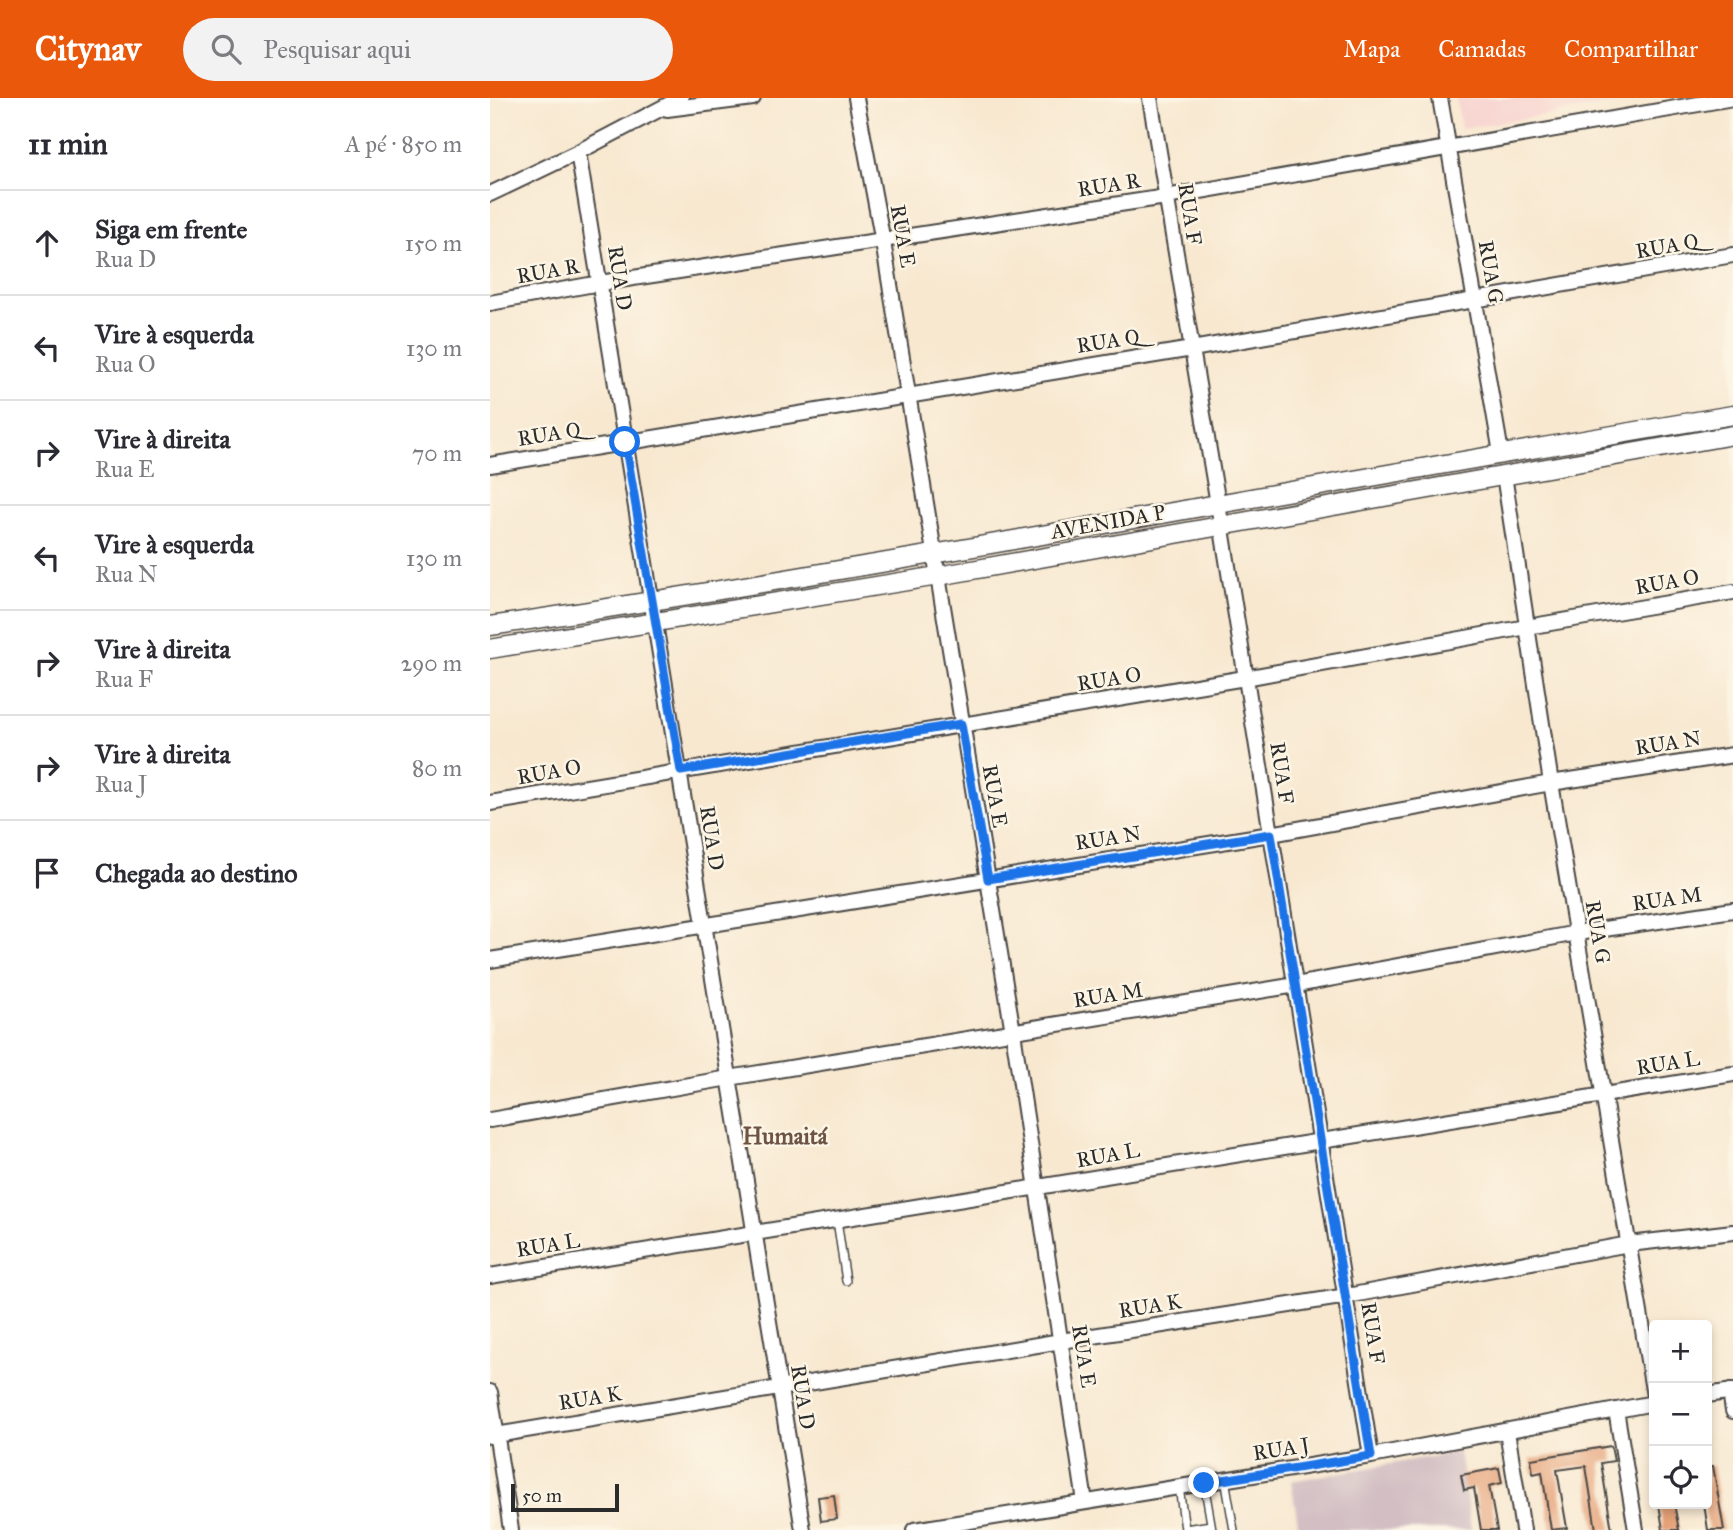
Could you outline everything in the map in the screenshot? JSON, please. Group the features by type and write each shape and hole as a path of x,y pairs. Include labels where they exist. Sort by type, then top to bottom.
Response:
{"street":[{"path":"490,194 681,98"},
{"path":"657,111 752,98"},
{"name":"RUA E","path":"856,98 935,552 1086,1502"},
{"name":"RUA F","path":"1150,98 1371,1456"},
{"name":"RUA G","path":"1440,98 1501,453"},
{"name":"RUA R","path":"490,303 600,283 1166,197 1733,98"},
{"name":"RUA D","path":"578,152 803,1530"},
{"name":"RUA Q","path":"490,465 1733,256"},
{"name":"AVENIDA P","path":"490,626 652,602 1501,453 1733,415"},
{"name":"AVENIDA P","path":"490,649 938,576 1733,435"},
{"name":"RUA G","path":"1504,475 1551,783 1652,1383"},
{"name":"RUA O","path":"490,803 1245,678 1733,592"},
{"name":"RUA N","path":"490,960 1271,834 1551,783 1733,755"},
{"name":"RUA M","path":"490,1120 1296,985 1577,933 1733,910"},
{"name":"RUA L","path":"490,1276 1733,1074"},
{"name":"RUA K","path":"493,1436 1347,1296 1629,1244 1733,1233"},
{"path":"1712,1394 1731,1391 1733,1411"},
{"path":"490,1392 493,1436 511,1530"},
{"name":"RUA J","path":"914,1530 1371,1456 1649,1404"},
{"path":"1616,1409 1636,1530"},
{"path":"1507,1431 1523,1530"}],"lane":[{"path":"837,1220 846,1281"},
{"path":"1225,1479 1234,1530"},
{"path":"1180,1487 1185,1529 1211,1528 1204,1483"}],"shaded area":[{"path":"1456,98 1646,98 1461,129"},
{"path":"1459,1452 1471,1530 1299,1530 1291,1481"}],"building":[{"path":"1611,1446 1614,1461 1601,1463 1612,1530 1596,1530 1586,1466 1557,1470 1567,1528 1551,1530 1542,1472 1533,1474 1531,1459"},
{"path":"1713,1466 1724,1530 1708,1530 1705,1509 1712,1509"},
{"path":"1499,1468 1502,1483 1489,1486 1497,1530 1481,1530 1474,1488 1464,1490 1461,1475"},
{"path":"834,1495 837,1519 821,1521 818,1497"},
{"path":"1660,1509 1675,1509 1679,1530 1663,1530"}],"district":[{"name":"Humaitá","path":"785,1136"}],"route":[{"path":"625,442 681,771 961,724 988,879 1271,834 1371,1456 1204,1483"}]}
